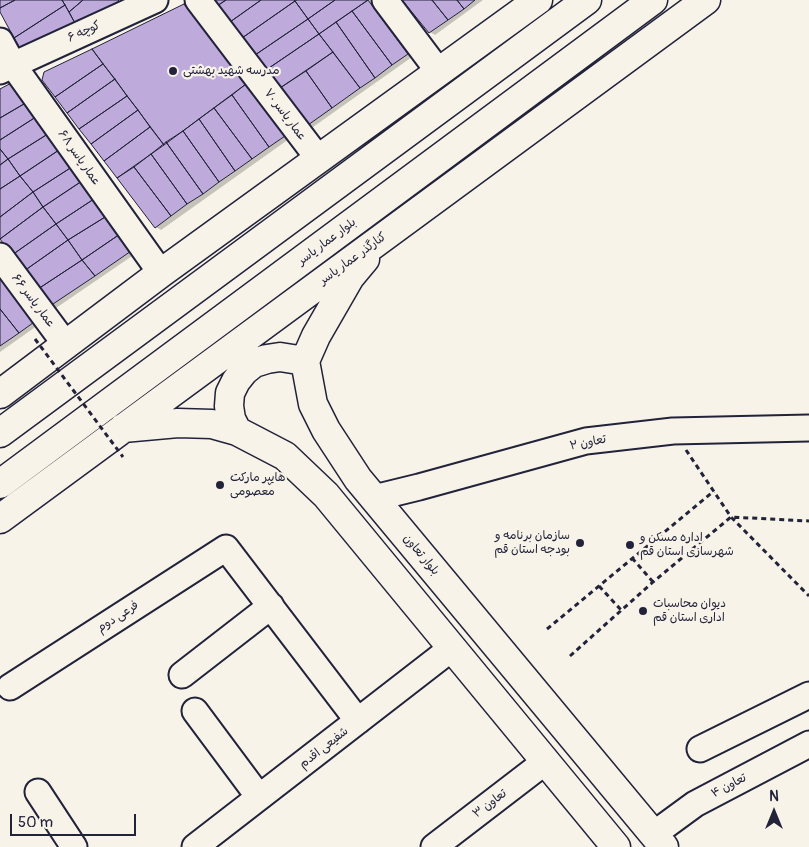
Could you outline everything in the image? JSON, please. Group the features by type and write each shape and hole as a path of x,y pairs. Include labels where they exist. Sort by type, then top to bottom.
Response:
{"main road":[{"path":"0,394 161,273 439,72 513,11 538,0"},
{"path":"0,433 587,0"},
{"name":"بلوار عمار یاسر","path":"0,484 654,0"},
{"name":"کنارگذر عمار یاسر","path":"0,519 706,0"},
{"path":"237,431 231,419 229,406 230,393 236,381 254,363 267,358 280,357 305,360 316,336 350,277 384,236"},
{"name":"بلوار تعاون","path":"305,360 313,404 326,430 358,479 652,843"},
{"path":"123,428 178,423 212,424 237,431 286,456 326,495 616,847"}],"street":[{"name":"کوچه ۶","path":"6,68 155,0"},
{"name":"عمار یاسر ۷۰","path":"198,0 318,158"},
{"path":"385,0 439,72"},
{"name":"عمار یاسر ۶۸","path":"0,41 6,68 161,273"},
{"name":"عمار یاسر ۶۶","path":"0,256 66,345"},
{"name":"تعاون ۲","path":"374,498 586,441 673,431 809,428"},
{"name":"فرعی دوم","path":"10,687 226,548 271,606"},
{"path":"182,675 271,606 358,721"},
{"name":"شفیعی اقدم","path":"195,847 452,648"},
{"path":"700,749 809,695"},
{"path":"195,711 260,797"},
{"name":"تعاون ۴","path":"652,843 695,804 809,744"},
{"name":"تعاون ۳","path":"434,847 546,761"},
{"path":"38,792 74,847"}],"path":[{"path":"35,339 123,457"},
{"path":"673,431 731,517 809,596"},
{"path":"547,629 714,491"},
{"path":"570,656 653,582 731,517 809,521"},
{"path":"632,558 653,582"},
{"path":"599,586 622,611"}],"building":[{"path":"0,0 15,0 0,8"},
{"path":"15,0 62,0 65,5 14,38 0,12 0,8"},
{"path":"62,0 83,0 69,12"},
{"path":"83,0 118,0 120,2 76,25 69,12"},
{"path":"213,0 226,0 217,6"},
{"path":"226,0 261,0 230,22 217,6"},
{"path":"261,0 295,1 242,38 230,22"},
{"path":"335,0 308,19 295,1"},
{"path":"335,0 368,0 319,34 308,19"},
{"path":"368,0 408,54 392,65 352,11"},
{"path":"402,0 432,0 448,20 429,33"},
{"path":"432,0 457,0 464,9 448,20"},
{"path":"457,0 475,0 464,9"},
{"path":"295,1 308,19 255,55 242,38"},
{"name":"مدرسه شهید بهشتی","path":"184,4 246,84 164,145 92,49"},
{"path":"65,5 76,25 23,53 14,38"},
{"path":"352,11 392,65 375,78 336,22"},
{"path":"308,19 319,34 266,70 255,55"},
{"path":"336,22 375,78 360,88 319,34"},
{"path":"319,34 333,52 280,88 266,70"},
{"path":"92,49 103,64 55,97 42,80 44,72"},
{"path":"333,52 360,88 332,108 306,71"},
{"path":"103,64 115,79 67,113 55,97"},
{"path":"306,71 332,108 308,125 280,88"},
{"path":"115,79 127,96 79,129 67,113"},
{"path":"15,81 29,101 0,118 0,89"},
{"path":"246,84 285,136 269,147 232,95"},
{"path":"232,95 269,147 252,159 214,108"},
{"path":"127,96 138,110 91,144 79,129"},
{"path":"29,101 39,115 0,140 0,118"},
{"path":"214,108 252,159 235,171 199,119"},
{"path":"138,110 150,127 104,161 91,144"},
{"path":"39,115 51,132 8,159 0,149 0,140"},
{"path":"199,119 235,171 219,182 183,131"},
{"path":"150,127 164,145 117,178 104,161"},
{"path":"183,131 219,182 203,194 166,142"},
{"path":"51,132 62,148 20,176 8,159"},
{"path":"166,142 203,194 187,204 151,154"},
{"path":"62,148 75,165 33,192 20,176"},
{"path":"0,149 8,159 0,165"},
{"path":"151,154 187,204 171,216 134,167"},
{"path":"8,159 20,176 0,189 0,165"},
{"path":"75,165 85,179 43,207 33,192"},
{"path":"134,167 171,216 155,228 117,178"},
{"path":"20,176 33,192 0,217 0,189"},
{"path":"85,179 97,197 56,224 43,207"},
{"path":"33,192 43,207 0,239 0,217"},
{"path":"97,197 110,214 68,240 56,224"},
{"path":"43,207 56,224 12,255 0,239"},
{"path":"110,214 123,232 82,260 68,240"},
{"path":"56,224 68,240 24,271 12,255"},
{"path":"123,232 134,249 95,276 82,260"},
{"path":"68,240 82,260 38,289 24,271"},
{"path":"82,260 95,276 50,306 38,289"},
{"path":"0,272 37,320 19,333 0,309"},
{"path":"0,309 19,333 0,346"}],"place":[{"name":"مدرسه شهید بهشتی","path":"173,71"},
{"name":"هایپر مارکت معصومی","path":"220,485"},
{"name":"سازمان برنامه و بودجه استان قم","path":"580,543"},
{"name":"اداره مسکن و شهرسازی استان قم","path":"630,545"},
{"name":"دیوان محاسبات اداری استان قم","path":"643,611"}]}
